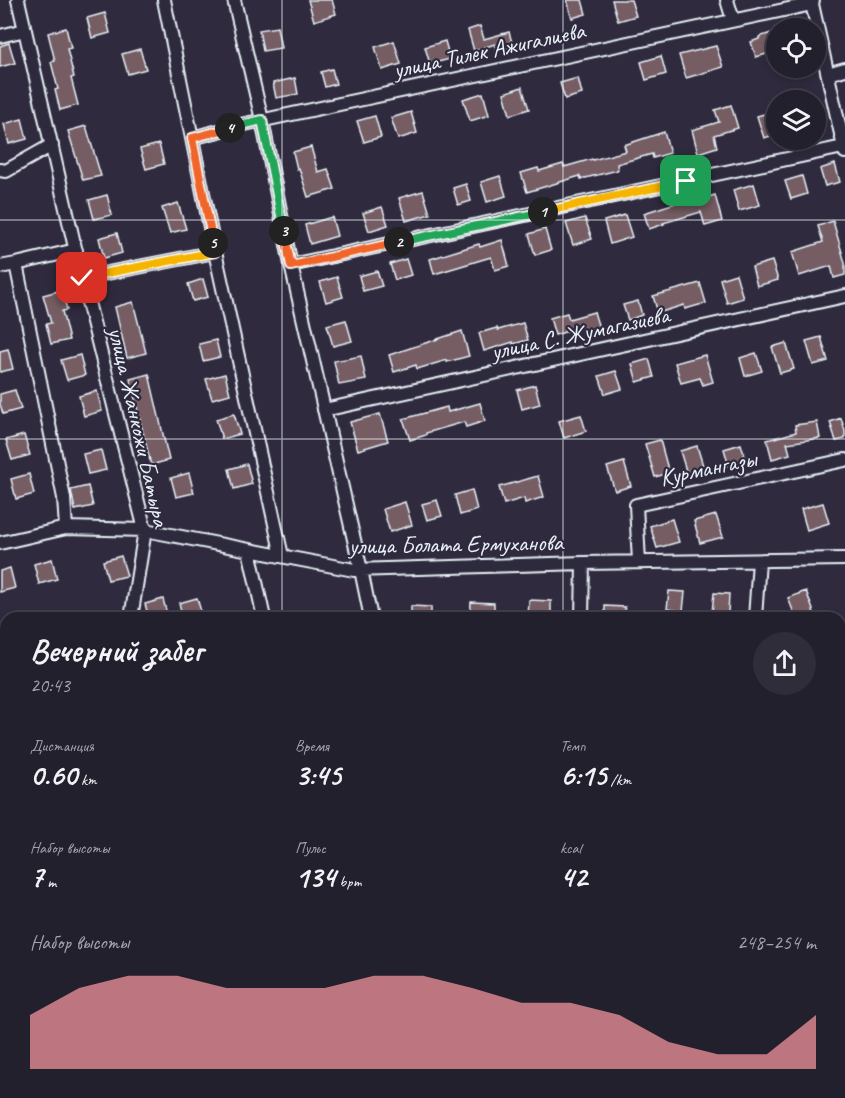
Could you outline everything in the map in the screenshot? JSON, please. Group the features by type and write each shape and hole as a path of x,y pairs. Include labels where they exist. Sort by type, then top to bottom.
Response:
{"street":[{"name":"улица Жанкожи Батыра","path":"18,0 82,278 145,530 131,612"},
{"path":"164,0 215,252 282,556"},
{"path":"234,0 262,120 291,266 370,612"},
{"path":"728,0 733,20"},
{"path":"291,266 844,150 813,2"},
{"name":"улица Тилек Ажигалиева","path":"192,138 262,120 813,2"},
{"path":"0,36 25,30"},
{"path":"828,74 845,69"},
{"path":"0,170 6,171 52,145"},
{"path":"0,267 76,250"},
{"path":"82,278 215,252"},
{"path":"16,264 64,498 66,528"},
{"name":"улица С. Жумагазиева","path":"324,410 845,296"},
{"name":"Курмангазы","path":"639,562 636,505 845,460"},
{"name":"улица Болата Ермуханова","path":"0,543 66,528 145,530 354,570 583,563 845,559"},
{"path":"249,550 263,612"},
{"path":"755,612 759,561"},
{"path":"582,612 583,563"}],"building":[{"path":"308,0 332,0 336,14 314,21"},
{"path":"567,0 582,0 586,14 572,18"},
{"path":"612,0 631,0 636,16 618,21"},
{"path":"105,13 110,33 92,38 87,18"},
{"path":"480,26 484,39 509,32 513,46 497,51 495,44 474,51 468,30"},
{"path":"277,27 281,48 263,51 259,30"},
{"path":"66,28 71,48 67,49 74,77 71,78 78,105 60,110 55,90 58,89 51,62 55,61 48,33"},
{"path":"766,35 766,54 756,57 751,42"},
{"path":"394,41 401,64 382,70 375,47"},
{"path":"445,41 450,59 430,64 425,47"},
{"path":"9,43 15,63 0,67 0,46"},
{"path":"716,46 723,67 686,78 679,55"},
{"path":"140,49 146,69 128,74 122,54"},
{"path":"661,56 666,74 646,80 641,62"},
{"path":"332,69 336,84 325,87 321,72"},
{"path":"295,78 298,94 276,98 273,83"},
{"path":"578,78 582,94 565,99 560,83"},
{"path":"522,87 529,109 510,115 504,93"},
{"path":"483,93 489,115 470,121 463,99"},
{"path":"731,105 738,128 714,135 717,147 698,153 692,130 719,122 715,110"},
{"path":"411,112 417,133 398,139 391,118"},
{"path":"766,114 766,137 764,138 757,116"},
{"path":"375,116 381,137 364,142 357,121"},
{"path":"22,119 27,139 9,144 4,124"},
{"path":"86,126 101,176 83,180 68,131"},
{"path":"664,132 670,153 653,158 652,154 617,164 618,170 581,179 580,176 527,192 521,173 538,168 539,171 563,164 564,167 626,151 624,145"},
{"path":"159,144 164,164 146,169 140,149"},
{"path":"311,147 318,172 328,169 335,189 308,197 293,152"},
{"path":"835,164 840,182 825,186 820,169"},
{"path":"500,176 506,196 487,202 481,182"},
{"path":"802,176 807,194 791,199 785,181"},
{"path":"466,184 471,201 458,205 453,188"},
{"path":"754,184 760,205 739,211 733,190"},
{"path":"423,191 430,214 406,221 399,198"},
{"path":"107,195 112,215 94,219 89,200"},
{"path":"715,195 722,221 705,226 701,212 649,229 644,213 688,199 689,203"},
{"path":"178,203 186,229 170,233 162,208"},
{"path":"382,207 388,225 369,231 363,213"},
{"path":"625,215 632,237 610,244 604,221"},
{"path":"332,217 337,236 310,244 305,225"},
{"path":"585,218 592,239 573,245 566,223"},
{"path":"833,221 845,263 845,275 834,278 831,266 799,276 792,252 823,242 818,226"},
{"path":"545,229 551,250 535,255 529,234"},
{"path":"117,233 122,253 104,258 99,238"},
{"path":"502,240 509,266 495,270 491,257 434,274 430,259 479,244 480,247"},
{"path":"406,259 411,275 395,280 390,264"},
{"path":"772,261 778,280 757,286 752,267"},
{"path":"377,271 382,286 363,291 359,276"},
{"path":"736,274 743,298 727,303 720,279"},
{"path":"337,277 343,297 326,302 320,282"},
{"path":"203,279 208,297 193,301 188,284"},
{"path":"700,283 706,303 685,309 684,305 658,313 653,296"},
{"path":"62,290 67,310 62,311 69,340 51,344 46,324 51,323 43,295"},
{"path":"638,301 642,315 628,320 623,305"},
{"path":"133,302 146,353 127,358 115,307"},
{"path":"594,312 599,328 583,333 581,327 555,335 550,318 567,313 569,319"},
{"path":"346,320 352,341 333,346 327,325"},
{"path":"523,323 528,340 484,351 479,333"},
{"path":"462,331 469,356 417,369 416,365 394,372 389,355"},
{"path":"821,337 828,361 813,365 806,341"},
{"path":"216,340 220,357 203,361 199,344"},
{"path":"786,343 794,369 780,373 772,347"},
{"path":"8,349 13,369 0,372 0,351"},
{"path":"756,353 762,371 745,376 740,358"},
{"path":"80,355 85,375 67,380 61,360"},
{"path":"705,355 713,382 703,385 700,378 681,383 675,363"},
{"path":"361,356 366,380 339,385 334,361"},
{"path":"649,359 654,377 637,382 632,364"},
{"path":"616,371 622,389 605,394 599,376"},
{"path":"149,374 169,460 151,465 130,379"},
{"path":"225,374 230,394 212,399 206,379"},
{"path":"535,385 540,404 522,409 517,390"},
{"path":"15,390 21,409 3,414 0,394"},
{"path":"97,391 102,411 84,416 79,396"},
{"path":"480,403 485,421 466,427 464,422 410,440 403,419 447,407 448,412"},
{"path":"234,414 240,434 222,439 216,419"},
{"path":"380,414 388,441 358,450 350,422"},
{"path":"581,415 586,431 564,438 559,421"},
{"path":"841,418 845,439 836,441 830,422"},
{"path":"817,422 820,438 787,443 790,454 772,459 767,440 796,432 795,425"},
{"path":"24,435 30,455 12,460 6,440"},
{"path":"660,440 669,473 655,477 645,444"},
{"path":"741,444 746,461 729,466 724,449"},
{"path":"697,446 704,469 687,474 680,451"},
{"path":"101,450 106,470 88,474 83,454"},
{"path":"624,462 631,486 615,491 607,467"},
{"path":"247,464 252,484 234,489 229,469"},
{"path":"189,473 194,493 176,497 171,478"},
{"path":"29,474 34,494 16,499 11,479"},
{"path":"538,476 544,497 525,503 524,498 504,504 499,487"},
{"path":"88,486 93,506 75,510 71,490"},
{"path":"472,490 477,510 460,515 455,495"},
{"path":"437,500 442,516 427,520 422,504"},
{"path":"405,502 412,525 390,532 383,509"},
{"path":"823,503 829,523 807,530 801,509"},
{"path":"716,515 723,537 700,543 694,521"},
{"path":"672,519 679,542 657,548 650,526"},
{"path":"121,556 127,576 108,580 103,561"},
{"path":"52,559 57,579 39,584 34,564"},
{"path":"10,568 15,588 0,592 0,571"},
{"path":"669,591 685,592 683,611 667,609"},
{"path":"806,591 814,612 794,612 788,598"},
{"path":"714,593 729,594 728,612 712,612"},
{"path":"197,598 201,612 181,612 179,603"},
{"path":"163,599 166,612 147,612 145,604"},
{"path":"529,600 551,601 551,612 528,612"},
{"path":"471,602 494,603 494,612 470,612"},
{"path":"411,606 431,607 431,612 411,612"},
{"path":"605,606 625,607 625,612 605,612"}],"route":[{"path":"82,278 215,252 192,138 262,120 291,266 686,181"}]}
